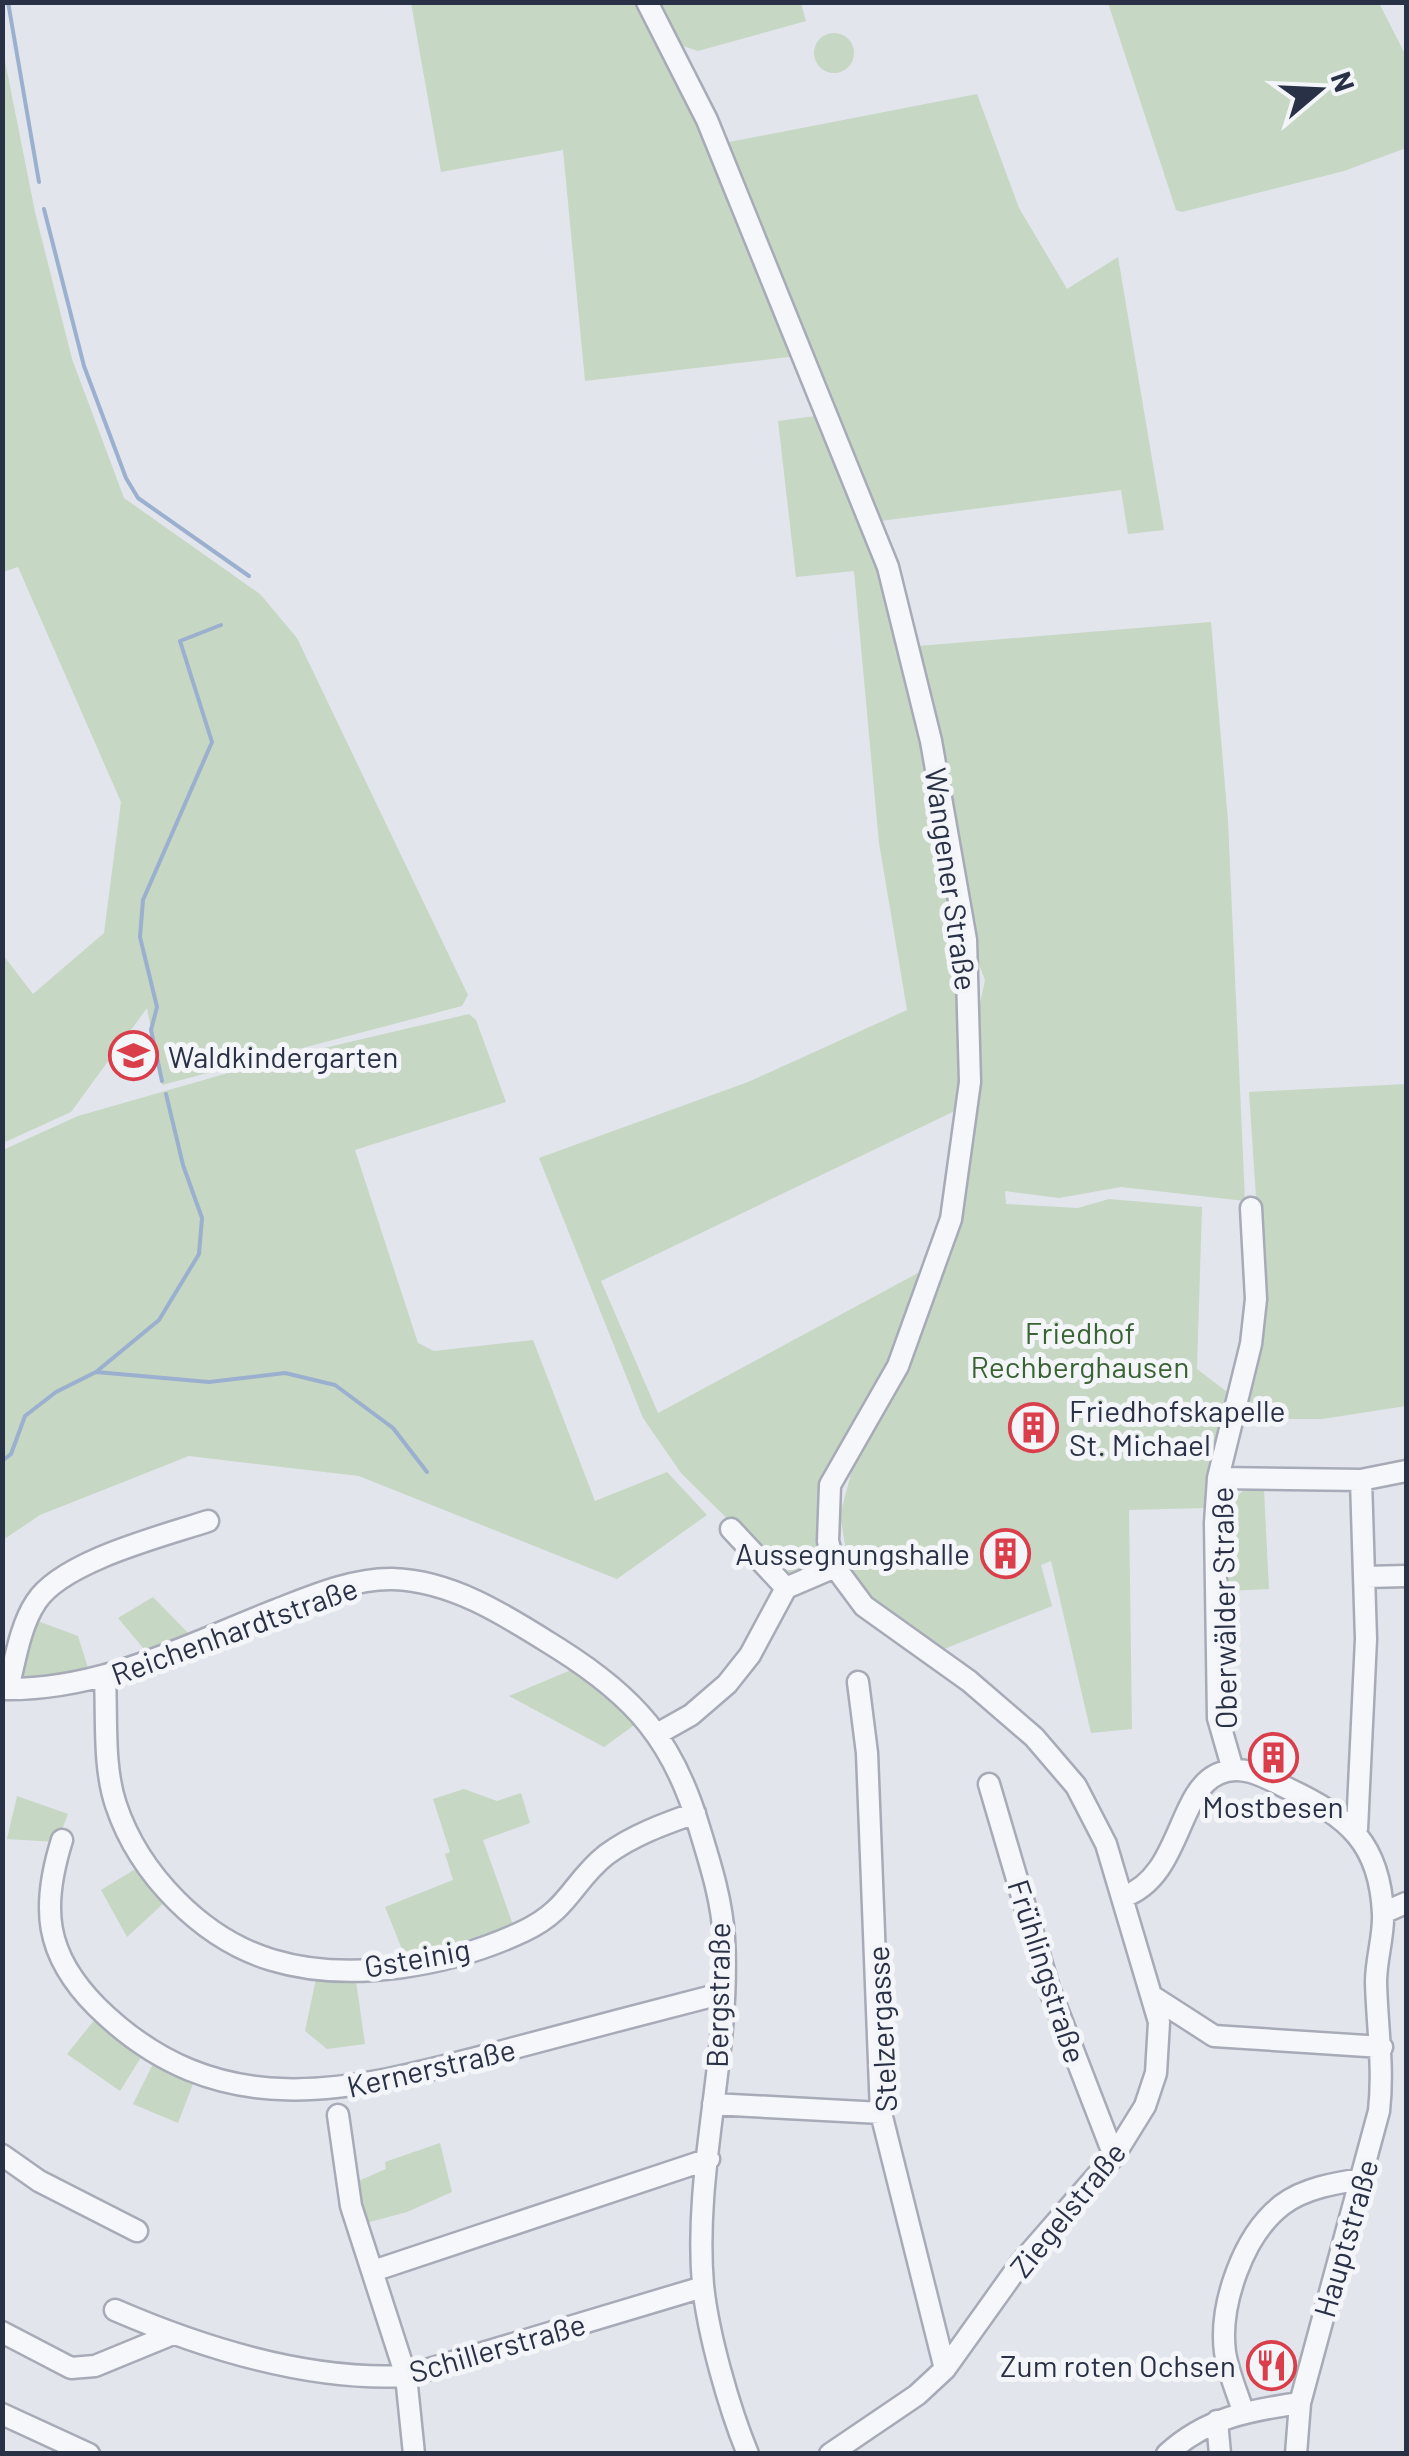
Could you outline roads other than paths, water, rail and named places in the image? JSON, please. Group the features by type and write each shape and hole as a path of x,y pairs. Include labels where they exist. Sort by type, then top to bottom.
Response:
{"street":[{"name":"Wangener Straße","path":"647,2 729,173 888,567 931,741 966,940 971,1045 961,1170 946,1236 918,1318 898,1366 830,1485 826,1526 836,1567 864,1606 969,1681 1058,1762 1092,1814 1124,1897"},
{"name":"Oberwälder Straße","path":"1233,1770 1218,1718 1218,1478 1251,1344 1256,1298 1251,1208"},
{"path":"1218,1478 1361,1480 1406,1471"},
{"path":"1155,1998 1214,2036 1382,2047 1376,1980 1383,1914 1372,1867 1356,1829 1366,1577 1361,1480"},
{"path":"5,1689 27,1619 55,1580 142,1543 208,1521"},
{"path":"731,1529 786,1588"},
{"path":"658,1733 691,1715 727,1684 750,1655 786,1588 836,1567"},
{"path":"1366,1577 1406,1576"},
{"name":"Reichenhardtstraße","path":"5,1689 105,1678 314,1595 390,1579 426,1583 475,1600 526,1628 605,1678 658,1733"},
{"name":"Gsteinig","path":"105,1678 114,1800 150,1871 168,1893 222,1936 272,1960 356,1970 436,1960 480,1947 524,1931 559,1911 605,1856 640,1834 695,1813"},
{"name":"Stelzergasse","path":"858,1682 870,1802 881,2113 945,2369"},
{"name":"Bergstraße","path":"658,1733 695,1813 716,1885 724,1936 724,1992 708,2159 704,2287 748,2454"},
{"path":"1124,1897 1149,1884 1203,1787 1216,1774 1233,1770 1252,1772 1311,1800 1356,1829"},
{"name":"Frühlingstraße","path":"989,1784 1049,1988 1114,2156"},
{"name":"Kernerstraße","path":"62,1840 49,1880 46,1909 68,1970 92,2002 151,2050 248,2086 296,2092 394,2080 724,1992"},
{"name":"Ziegelstraße","path":"830,2454 917,2395 945,2369 1020,2264 1114,2156 1145,2106 1160,2044 1155,1998 1124,1897"},
{"path":"1383,1914 1406,1903"},
{"name":"Hauptstraße","path":"1296,2454 1300,2403 1380,2111 1382,2047"},
{"path":"713,2104 881,2113"},
{"path":"338,2115 352,2206 406,2376 414,2454"},
{"path":"2,2155 39,2181 137,2232"},
{"path":"372,2272 708,2159"},
{"path":"1243,2411 1226,2354 1224,2322 1231,2281 1281,2205 1329,2184 1362,2179"},
{"name":"Schillerstraße","path":"116,2310 173,2334 331,2372 406,2376 704,2287"},
{"path":"2,2332 71,2368 94,2366 173,2334"},
{"path":"1167,2454 1217,2420 1243,2411 1300,2403"},
{"path":"2,2414 89,2454"},
{"path":"1217,2420 1220,2454"}],"waterway":[{"path":"8,2 39,182"},
{"path":"44,209 84,366 126,478 138,498 249,576"},
{"path":"162,1081 151,1030 157,1007 140,937 143,900 212,742 180,641 221,625"},
{"path":"2,1461 11,1454 25,1416 56,1392 96,1372 159,1320 199,1254 202,1218 183,1165 166,1094"},
{"path":"96,1372 209,1382 285,1373 335,1385 393,1428 427,1472"}],"place":[{"name":"Waldkindergarten","path":"133,1056"},
{"name":"Friedhofskapelle St. Michael","path":"1034,1427"},
{"name":"Aussegnungshalle","path":"1005,1553"},
{"name":"Mostbesen","path":"1273,1757"},
{"name":"Zum roten Ochsen","path":"1271,2365"}],"park label":[{"name":"Friedhof Rechberghausen","path":"1080,1349"}]}
